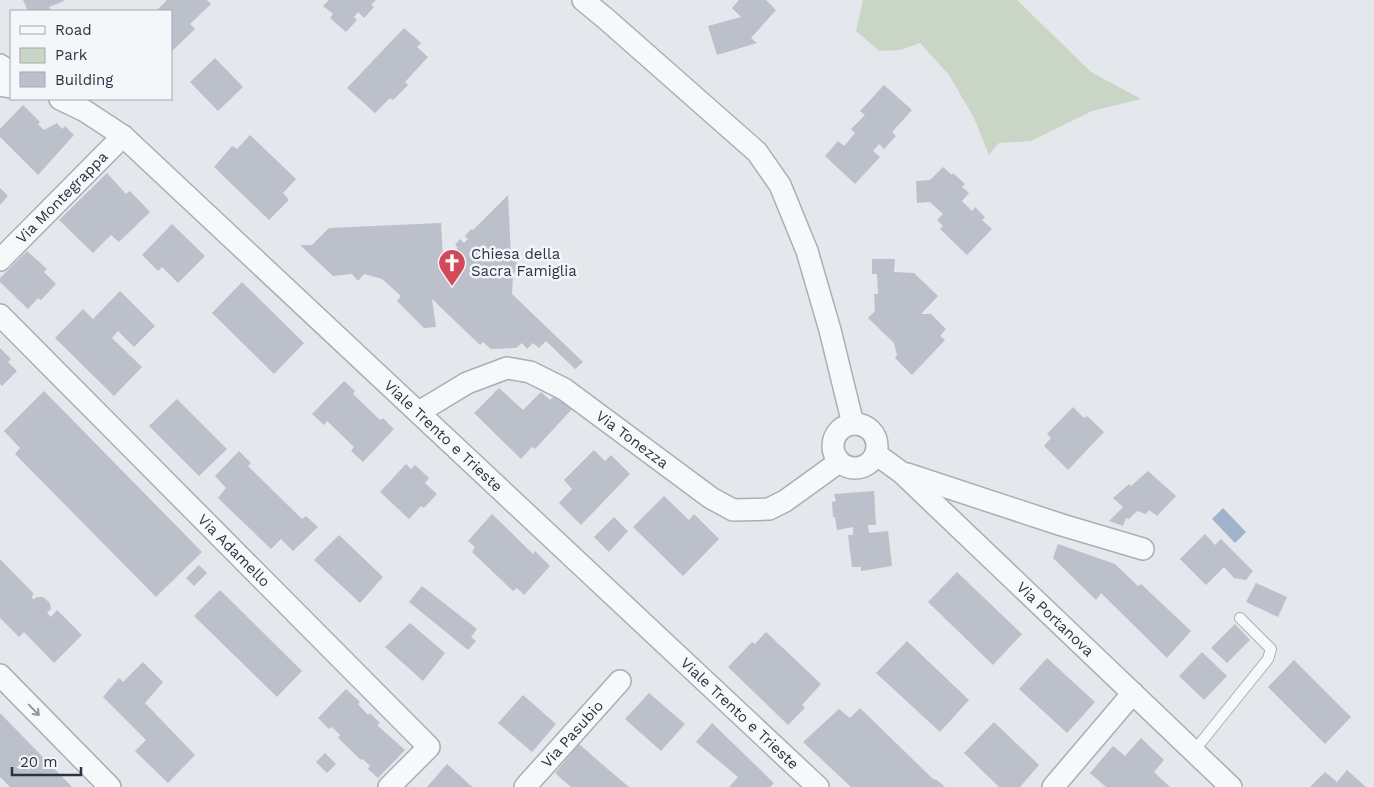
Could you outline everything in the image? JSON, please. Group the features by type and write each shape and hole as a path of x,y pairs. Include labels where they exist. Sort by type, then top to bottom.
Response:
{"street":[{"path":"583,0 757,152 780,185 807,251 830,330 853,424"},
{"name":"Viale Trento e Trieste","path":"62,100 85,111 123,136 420,412 818,787"},
{"name":"Via Montegrappa","path":"0,260 123,136"},
{"name":"Via Adamello","path":"0,315 429,747 389,787"},
{"name":"Via Tonezza","path":"420,412 467,383 506,368 530,372 564,389 711,498 733,510 769,509 785,501 839,462"},
{"path":"861,424 873,433 877,447 876,454 872,460 860,468 852,469 839,462 832,449 835,435 846,425 861,424"},
{"name":"Via Portanova","path":"876,454 902,473 1231,787"},
{"path":"902,473 1062,525 1143,548"},
{"path":"0,675 110,787"},
{"name":"Via Pasubio","path":"525,787 620,681"},
{"path":"1053,787 1132,693"}],"lane":[{"path":"1194,751 1268,660 1270,649 1240,618"}],"green space":[{"path":"863,0 1017,0 1091,72 1141,99 1092,111 1031,141 999,143 989,155 974,118 949,75 920,43 900,50 879,51 856,31"}],"water":[{"path":"1223,508 1246,532 1235,543 1212,519"}],"building":[{"path":"23,0 64,1 49,7 50,10 28,10"},
{"path":"167,0 207,0 211,4 190,24 195,29 172,51 172,10 157,10"},
{"path":"329,0 376,0 371,5 374,7 364,18 358,12 354,17 357,20 346,32 330,18 333,14 323,6"},
{"path":"739,0 766,0 776,10 751,38 757,43 717,55 708,26 741,17 732,8"},
{"path":"404,28 421,43 417,47 428,57 405,82 408,85 393,100 390,98 375,113 347,88"},
{"path":"215,58 243,87 218,111 190,82"},
{"path":"884,85 912,110 892,132 896,136 884,149 879,144 873,151 880,157 855,184 825,156 838,141 844,146 855,133 851,129 865,115 860,111"},
{"path":"23,105 40,122 38,124 44,130 57,123 62,129 65,126 74,135 38,175 0,137 0,129"},
{"path":"250,135 296,179 283,193 289,200 269,220 214,167 232,146 237,149"},
{"path":"943,167 965,184 962,187 969,193 962,201 972,211 975,207 985,217 982,220 992,229 967,255 940,229 943,226 937,220 943,214 930,202 917,203 916,181 930,180"},
{"path":"107,173 126,194 130,191 150,212 119,242 111,235 93,253 59,220"},
{"path":"0,188 8,196 0,205"},
{"name":"Chiesa della Sacra Famiglia","path":"508,195 511,257 520,266 513,274 512,294 583,362 575,369 546,341 539,348 533,343 527,349 522,343 516,348 491,349 483,342 480,345 432,299 436,327 424,328 397,301 401,296 382,279 364,274 358,281 352,274 333,276 300,245 312,245 329,228 441,223 443,259 451,252 453,254 458,248 455,245 460,239 464,243 468,239 465,236 471,229 473,230"},
{"path":"172,224 205,256 178,283 162,267 158,271 142,255"},
{"path":"27,251 47,269 44,272 56,284 41,300 38,298 28,309 0,282 0,278"},
{"path":"872,259 895,259 894,272 914,273 938,296 921,314 931,314 946,329 940,336 945,340 912,375 895,358 897,355 894,343 868,318 875,311 874,294 878,294 877,274 872,274"},
{"path":"242,282 304,343 274,374 212,313"},
{"path":"120,291 155,326 134,347 118,331 112,338 142,367 114,396 55,338 83,309 93,319"},
{"path":"0,348 11,359 8,362 17,371 2,386 0,384"},
{"path":"344,381 355,391 353,394 380,420 383,418 394,429 363,462 351,451 354,447 327,421 324,425 312,414"},
{"path":"499,388 523,410 541,392 550,400 554,396 556,399 559,397 573,408 535,449 532,447 521,459 474,413"},
{"path":"44,391 202,552 156,597 15,454 20,448 4,431"},
{"path":"177,399 227,449 199,476 149,426"},
{"path":"1073,407 1084,418 1087,416 1104,432 1068,470 1044,446 1051,438 1047,434"},
{"path":"594,450 605,461 611,455 630,474 581,525 559,503 572,489 564,480"},
{"path":"239,451 251,463 248,466 302,519 306,516 318,527 293,551 281,539 271,549 218,498 226,488 215,476"},
{"path":"406,464 411,469 415,465 429,478 425,483 437,494 424,508 421,506 409,519 380,492"},
{"path":"1148,471 1176,496 1157,516 1149,510 1146,514 1137,511 1129,519 1126,518 1123,526 1109,521 1123,507 1113,498"},
{"path":"874,491 876,525 868,525 869,533 888,531 892,566 861,571 861,567 852,567 848,535 853,535 853,527 837,530 835,517 833,517 832,502 836,501 834,494"},
{"path":"664,496 689,520 694,514 719,539 683,576 633,527"},
{"path":"492,514 533,554 535,551 550,566 524,595 517,588 513,591 472,552 475,547 468,541"},
{"path":"614,517 628,531 609,552 594,537"},
{"path":"1205,534 1215,545 1221,539 1253,571 1246,580 1234,578 1224,567 1206,585 1180,559"},
{"path":"339,535 383,577 360,603 314,560"},
{"path":"1058,544 1115,564 1138,586 1141,584 1191,631 1167,658 1101,593 1096,600 1053,558"},
{"path":"0,559 34,594 31,597 34,599 43,597 50,603 51,609 47,613 51,617 57,610 82,635 54,663 24,632 19,637 0,618"},
{"path":"199,565 207,573 194,586 186,578"},
{"path":"957,572 1022,634 993,665 928,602"},
{"path":"1256,583 1287,597 1278,617 1246,602"},
{"path":"422,586 477,629 471,637 476,641 468,650 409,602"},
{"path":"220,590 302,671 277,697 194,616"},
{"path":"410,623 445,653 423,681 385,647"},
{"path":"1235,624 1250,640 1227,663 1211,648"},
{"path":"766,632 821,684 802,705 805,708 788,725 728,667 752,642 755,644"},
{"path":"907,641 969,700 940,732 876,673"},
{"path":"1202,652 1227,676 1204,700 1179,676"},
{"path":"1047,658 1095,702 1067,733 1019,689"},
{"path":"1294,660 1351,717 1325,744 1268,687"},
{"path":"143,662 163,682 145,703 195,755 168,783 135,751 146,740 103,697 119,678 123,682"},
{"path":"346,689 360,702 358,704 368,715 370,713 380,723 377,725 405,750 378,778 368,769 370,766 363,759 361,760 338,738 340,735 332,727 329,729 318,718"},
{"path":"649,693 685,724 661,751 625,719"},
{"path":"523,695 556,724 532,752 498,723"},
{"path":"860,708 933,779 945,787 851,787 803,742 839,709 850,718"},
{"path":"0,713 72,787 10,787 0,777"},
{"path":"994,722 1039,765 1020,787 999,787 964,753"},
{"path":"712,723 774,783 770,787 729,787 738,777 696,742"},
{"path":"1141,738 1164,760 1154,772 1170,787 1106,787 1090,773 1113,746 1125,756"},
{"path":"579,744 629,787 571,787 555,773"},
{"path":"325,753 336,764 327,773 316,762"},
{"path":"447,764 470,785 473,787 427,787"},
{"path":"1347,770 1366,787 1310,787 1325,772 1337,782"}],"place":[{"name":"Chiesa della Sacra Famiglia","path":"452,287"}]}
